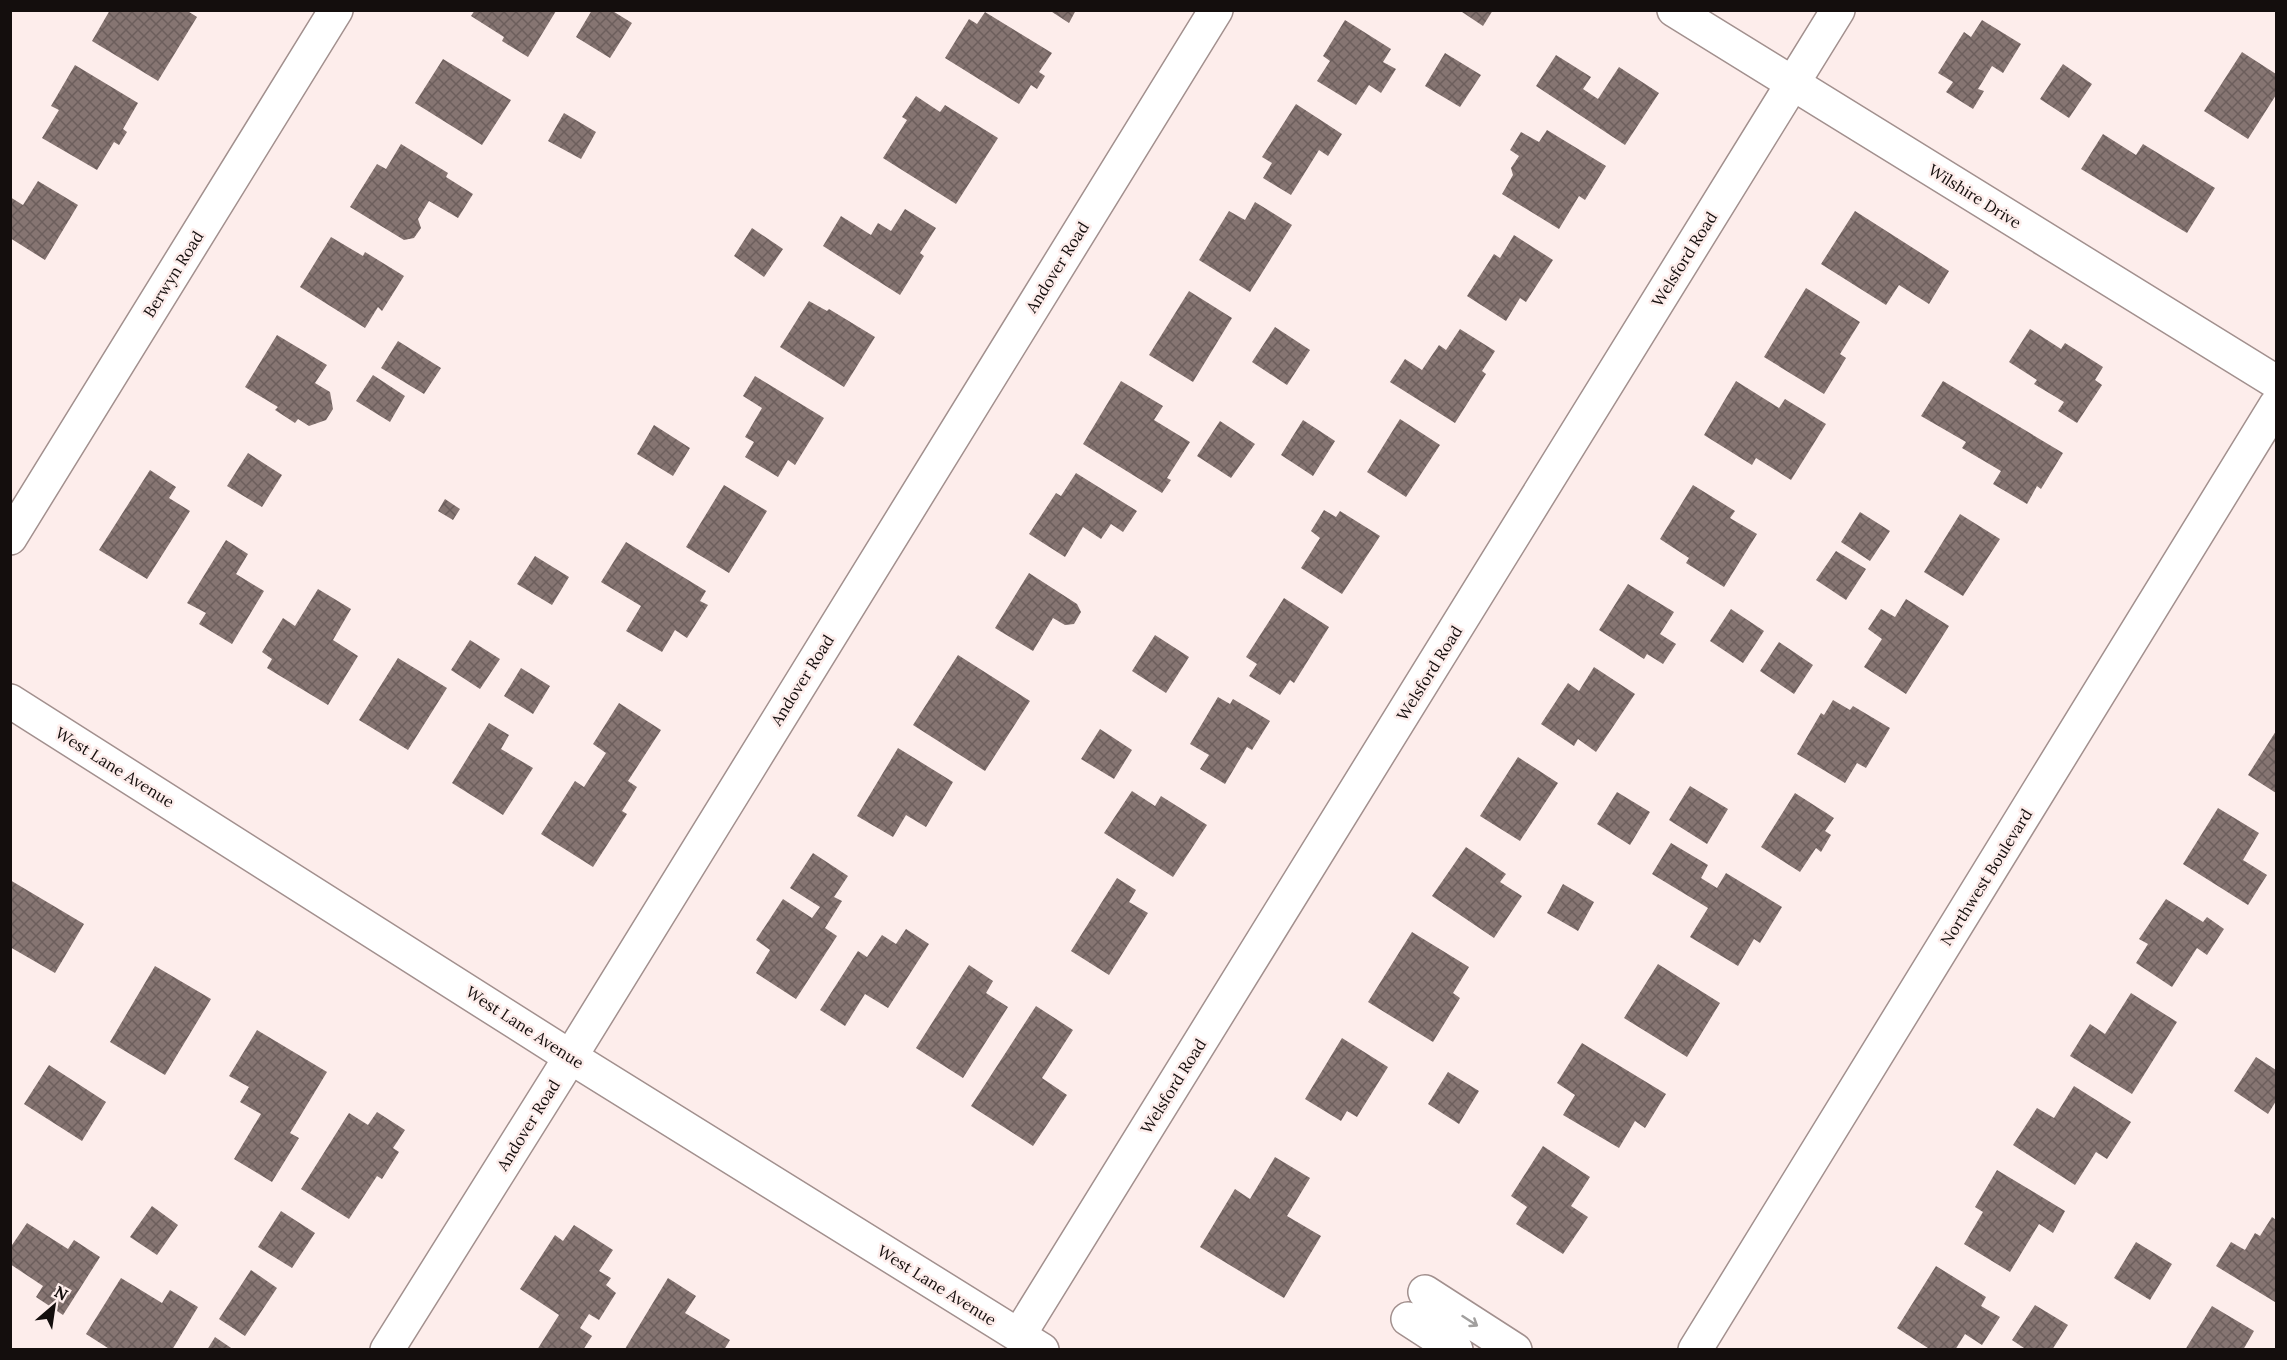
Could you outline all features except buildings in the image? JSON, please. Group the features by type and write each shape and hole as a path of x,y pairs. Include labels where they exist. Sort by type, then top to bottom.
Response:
{"street":[{"name":"Berwyn Road","path":"10,538 336,10"},
{"name":"Andover Road","path":"387,1350 548,1094 1216,10"},
{"name":"Wilshire Drive","path":"1674,10 2277,382"},
{"name":"Welsford Road","path":"1030,1342 1838,10"},
{"name":"Northwest Boulevard","path":"1695,1350 2277,405"},
{"name":"West Lane Avenue","path":"10,701 570,1056 1030,1342"},
{"path":"1425,1292 1515,1350"},
{"path":"1408,1319 1456,1350"}]}
